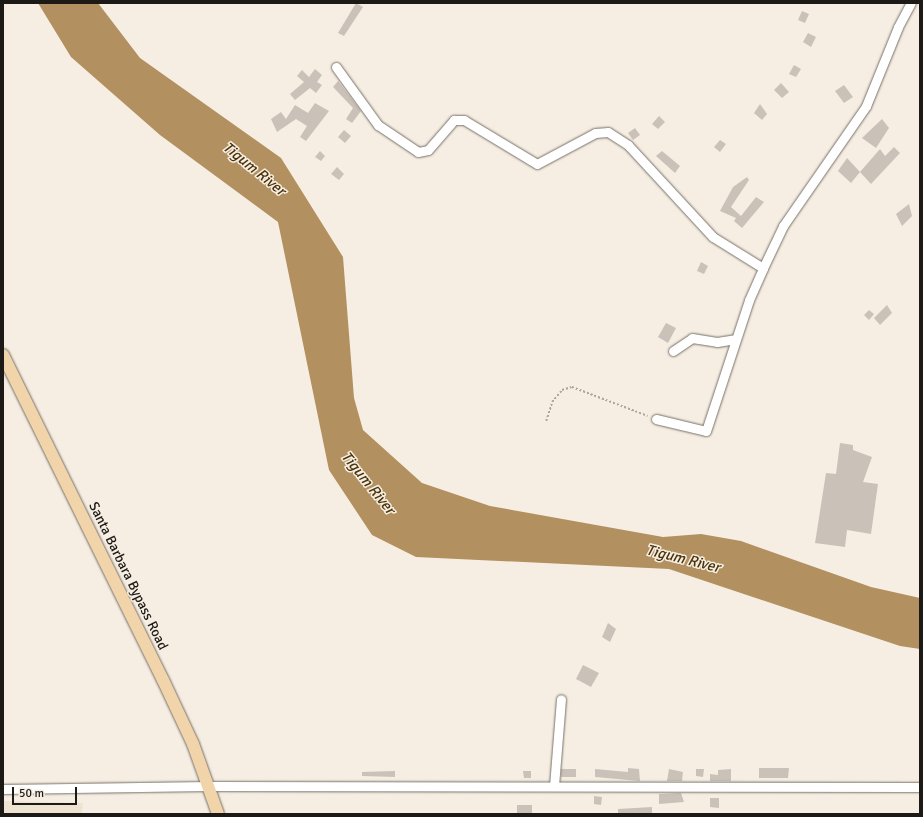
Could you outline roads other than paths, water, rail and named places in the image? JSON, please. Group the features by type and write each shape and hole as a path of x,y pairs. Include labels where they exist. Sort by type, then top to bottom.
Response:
{"main road":[{"name":"Santa Barbara Bypass Road","path":"3,355 163,680 209,786 218,814"}],"street":[{"path":"656,419 706,431 735,339 763,268 783,226 866,106 898,27 911,3"},
{"path":"336,67 378,125 418,152 428,150 450,123 459,119 537,164 595,133 608,132 628,145 713,237 763,268"},
{"path":"673,351 692,338 717,342 735,339"},
{"path":"554,786 561,699"},
{"path":"3,789 209,786 920,787"}],"water":[{"name":"Tigum River","path":"38,3 98,3 140,58 281,158 343,257 354,398 363,430 422,483 490,506 663,537 701,534 741,541 871,587 920,598 920,649 900,646 669,569 416,557 372,535 329,470 278,222 160,135 71,57"}]}
